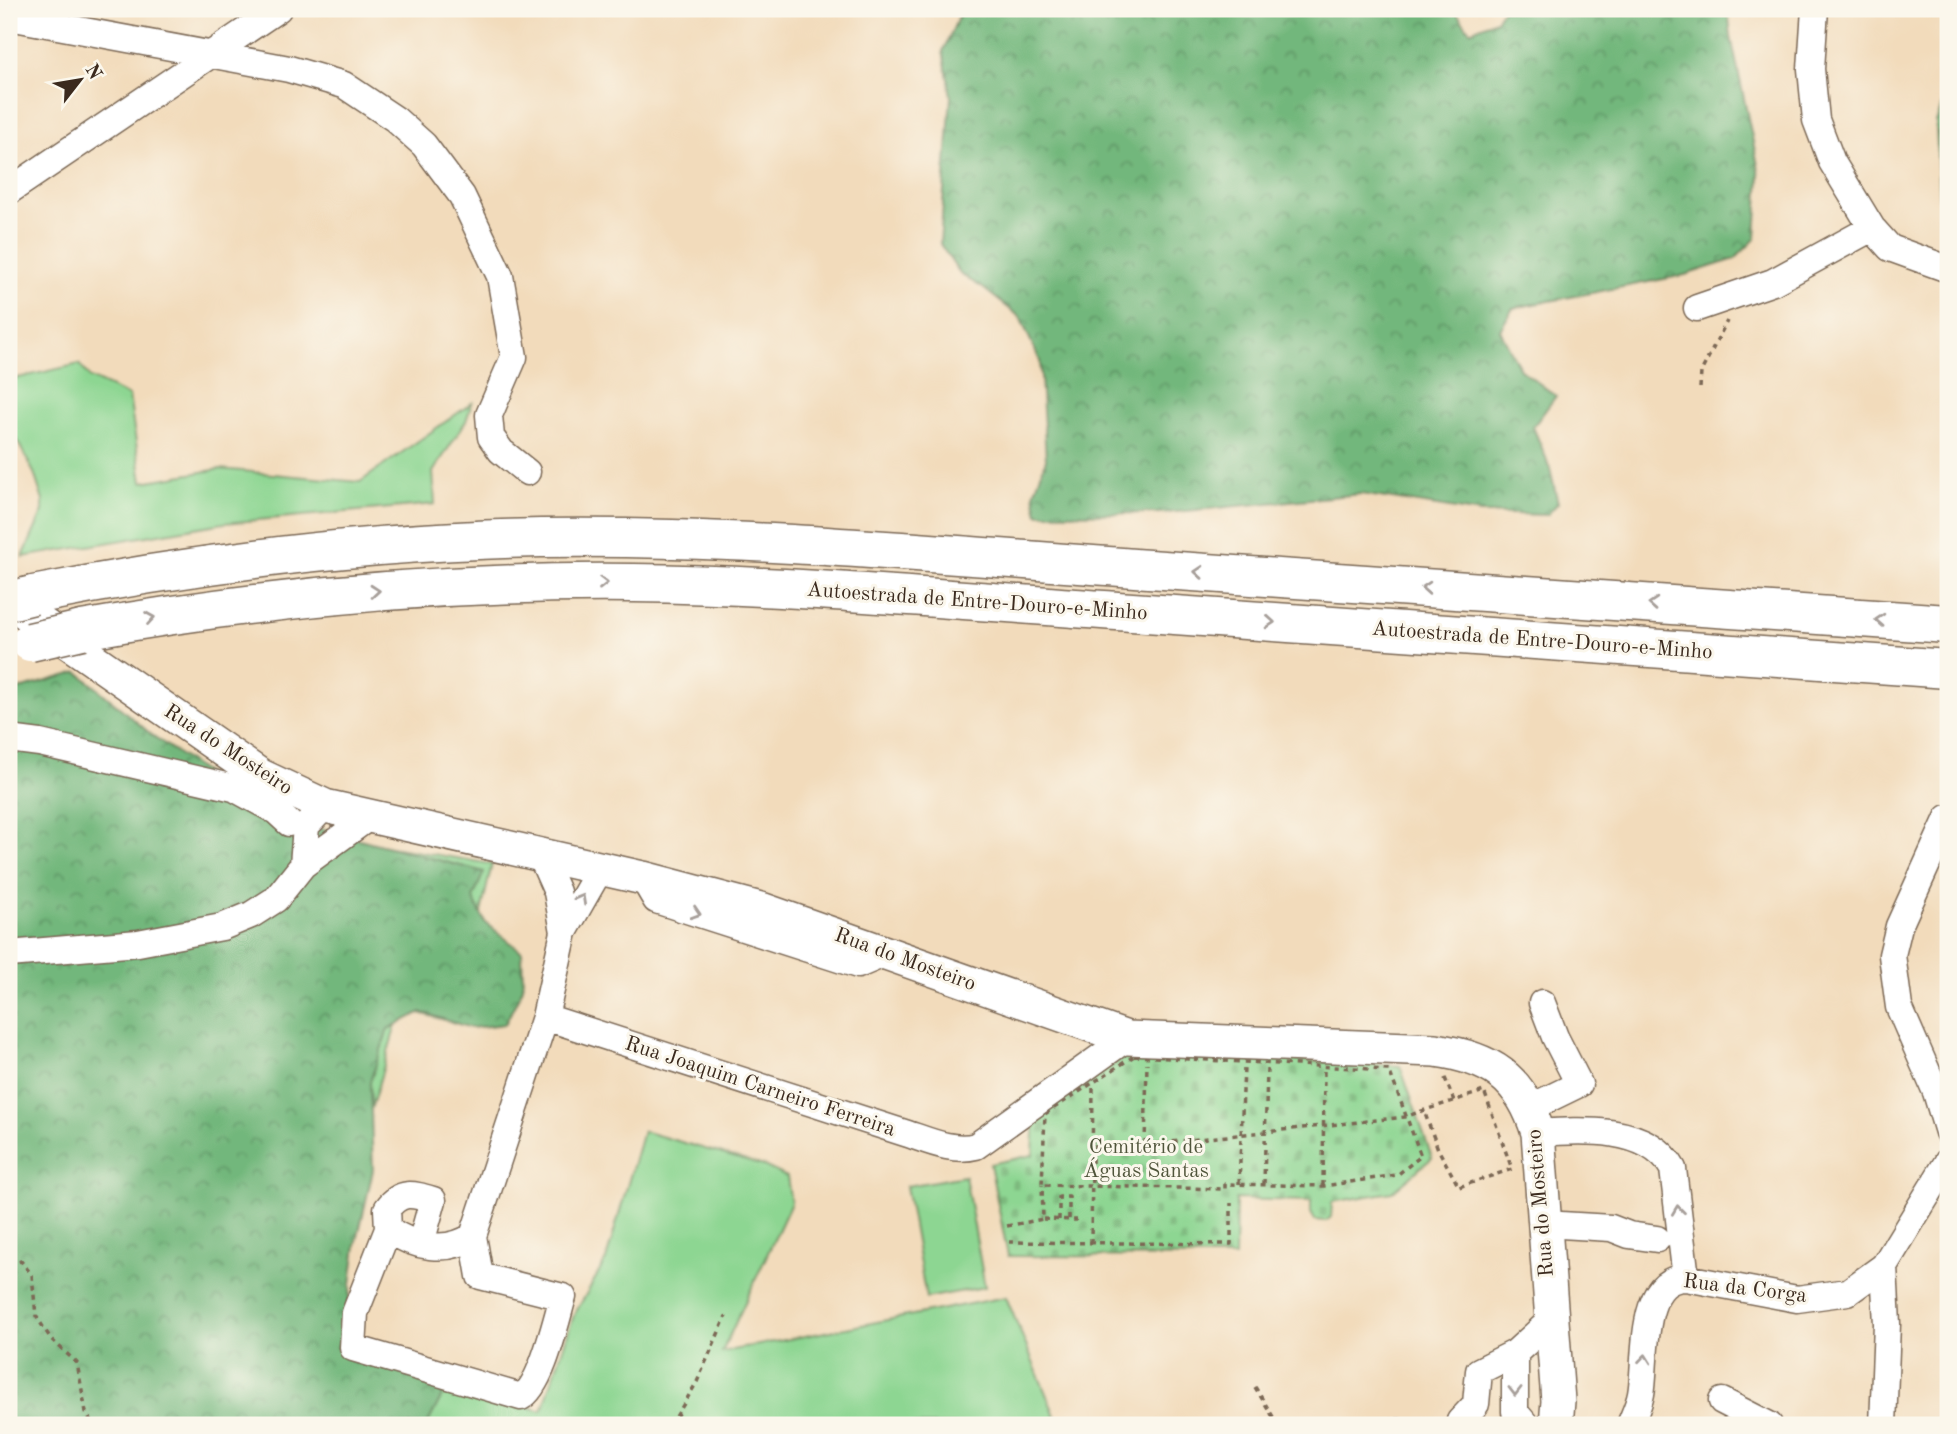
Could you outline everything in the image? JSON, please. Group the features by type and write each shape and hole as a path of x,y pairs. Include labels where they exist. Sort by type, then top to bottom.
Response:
{"highway":[{"path":"17,599 140,575 320,552 476,540 646,538 826,546 1948,624"},
{"name":"Autoestrada de Entre-Douro-e-Minho","path":"20,645 82,630 239,605 384,590 516,584 635,583 878,594 1948,669"}],"main road":[{"name":"Rua do Mosteiro","path":"17,599 261,776 325,806 643,878 764,910 1137,1047 1458,1053 1480,1060 1501,1072 1520,1091 1535,1122 1558,1401 1556,1425"}],"street":[{"path":"9,191 278,9"},
{"path":"1815,9 1811,69 1821,139 1872,228 1890,247 1948,269"},
{"path":"9,17 154,41 289,69 344,85 395,119 424,145 462,196 500,276 514,357 489,415 491,436 501,451 527,472"},
{"path":"1697,308 1773,282 1872,228"},
{"path":"9,739 40,743 234,788 275,811 289,823"},
{"path":"261,776 274,793 309,860"},
{"path":"309,860 306,825 325,806"},
{"path":"9,954 138,943 222,927 251,915 276,899 309,860 369,817"},
{"path":"1948,818 1899,926 1892,955 1899,1007 1936,1092 1948,1132"},
{"path":"541,856 557,892 564,932"},
{"path":"421,1243 433,1200 410,1193 400,1196 387,1209 388,1229 355,1313 353,1348 521,1397 526,1394 537,1377 563,1297 480,1276 473,1236 545,1017 564,932 600,869"},
{"path":"1542,1003 1555,1037 1579,1084 1542,1102 1535,1122 1621,1135 1667,1157 1673,1169 1686,1278"},
{"name":"Rua Joaquim Carneiro Ferreira","path":"545,1017 941,1145 975,1146 1137,1047"},
{"name":"Rua da Corga","path":"1630,1425 1641,1396 1650,1306 1666,1284 1677,1278 1686,1278 1797,1299 1848,1292 1884,1266 1948,1161"},
{"path":"1544,1224 1611,1228 1629,1236 1657,1239"},
{"path":"388,1229 403,1239 447,1248 473,1236"},
{"path":"1883,1425 1887,1324 1884,1266"},
{"path":"1460,1423 1476,1405 1479,1371 1516,1353 1551,1320"},
{"path":"1516,1353 1515,1412 1526,1425"},
{"path":"1722,1401 1769,1425"}],"path":[{"path":"1700,388 1701,372 1724,325 1748,290"},
{"path":"1042,1185 1225,1189 1225,1184 1323,1186 1397,1175 1420,1156 1389,1070 1244,1062 1137,1047"},
{"path":"1043,1219 1045,1114 1134,1056 1137,1047"},
{"path":"1137,1047 1145,1144"},
{"path":"1239,1184 1244,1062"},
{"path":"1264,1184 1267,1063"},
{"path":"1323,1186 1325,1066"},
{"path":"1091,1243 1094,1082"},
{"path":"1093,1146 1145,1144 1405,1117 1484,1091 1512,1169 1459,1187 1438,1149 1424,1111"},
{"path":"1059,1220 1059,1197 1069,1197 1069,1220"},
{"path":"1009,1242 1231,1244 1231,1203"},
{"path":"1007,1226 1043,1219 1077,1220"},
{"path":"9,1264 22,1261 32,1275 36,1316 51,1339 77,1363 86,1412 93,1425"},
{"path":"671,1425 697,1382 726,1316"},
{"path":"1255,1387 1278,1425"},
{"path":"1348,1425 1376,1419 1460,1423"}],"green space":[{"path":"962,9 1454,9 1470,31 1496,20 1503,9 1728,9 1731,37 1760,175 1756,238 1735,259 1685,275 1513,308 1500,330 1520,369 1556,396 1533,427 1549,465 1558,503 1547,515 1481,513 1361,494 1166,513 1038,514 1034,494 1046,459 1040,361 1020,317 960,274 940,244 951,96 943,51"},
{"path":"1948,90 1948,228 1940,219 1936,122"},
{"path":"79,364 90,378 129,396 142,482 220,469 360,482 472,403 466,421 433,472 435,504 224,523 23,557 43,511 43,501 34,473 9,425 9,380"},
{"path":"78,672 152,735 261,813 484,872 473,898 485,922 522,952 523,988 505,1024 471,1028 421,1012 388,1029 370,1082 373,1170 356,1245 347,1315 350,1347 447,1386 427,1425 9,1425 9,692"},
{"path":"367,843 492,864 456,1023 401,1008 359,1150 346,1354 542,1411 574,1315 606,1260 643,1131 764,1166 787,1177 791,1203 722,1352 1006,1297 1059,1425 9,1425 9,994"},
{"name":"Cemitério de Águas Santas","path":"1133,1052 1400,1066 1432,1158 1392,1192 1332,1202 1331,1217 1326,1221 1315,1220 1311,1213 1311,1201 1236,1199 1235,1257 1008,1256 990,1164 1033,1155 1035,1113"},
{"path":"965,1176 985,1287 926,1298 906,1186"}]}
